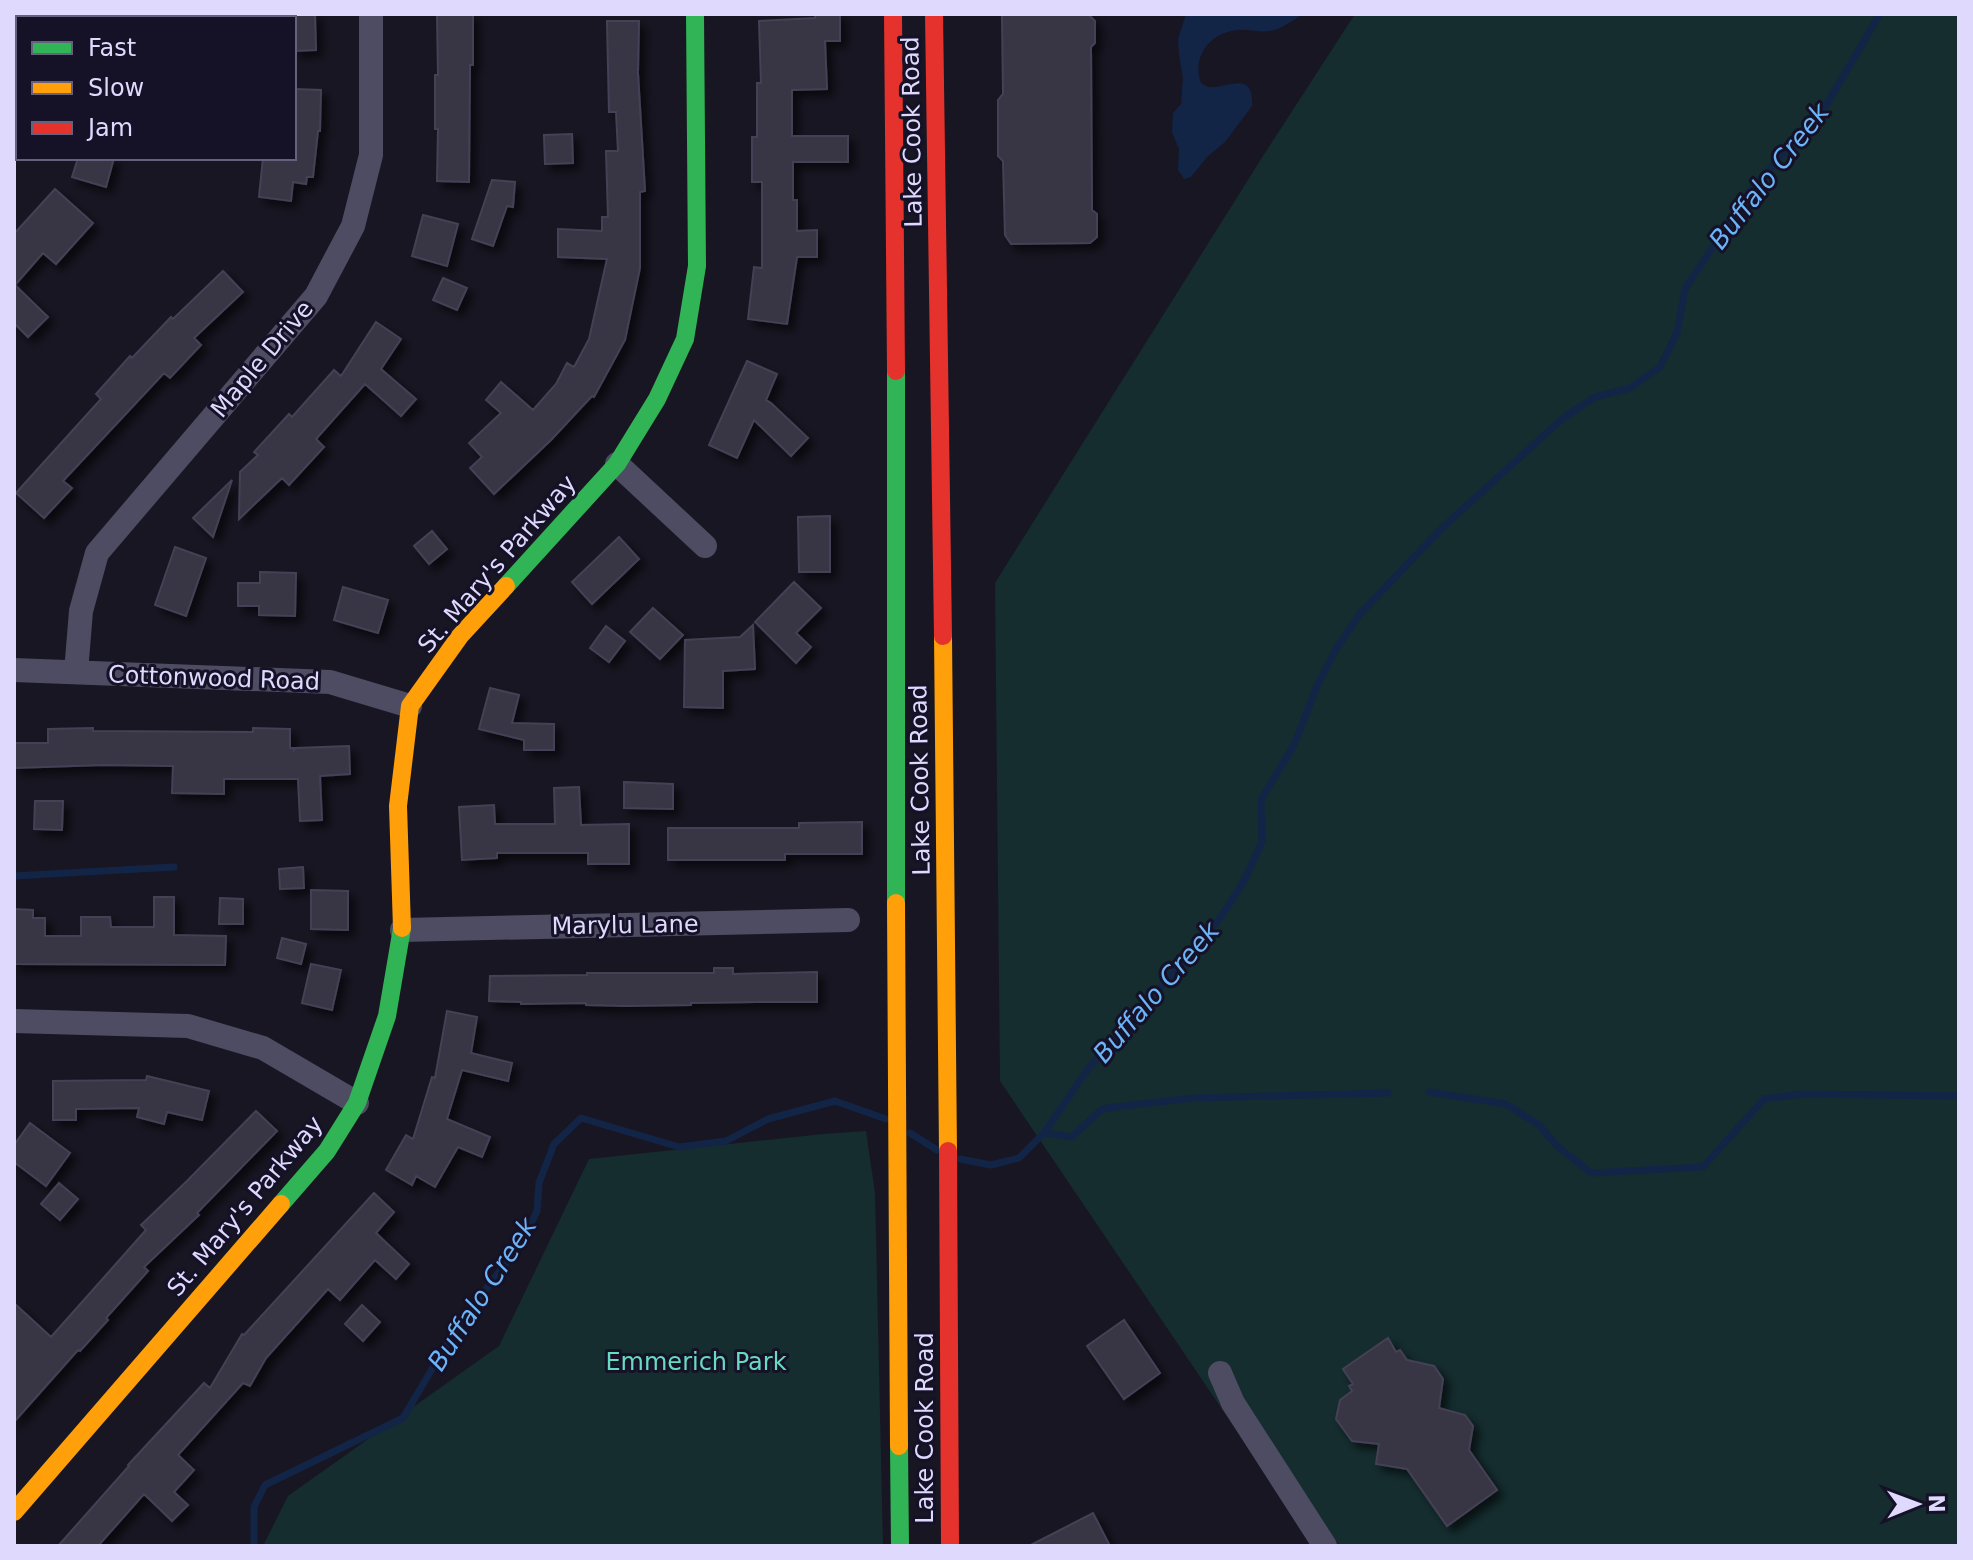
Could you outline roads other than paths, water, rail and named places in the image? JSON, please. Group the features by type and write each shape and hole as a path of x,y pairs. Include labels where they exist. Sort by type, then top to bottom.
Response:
{"main road":[{"name":"St. Mary's Parkway","path":"14,1512 327,1151 357,1103 387,1016 402,930 398,806 410,706 460,636 617,464 657,399 685,339 697,266 695,14"},
{"name":"Lake Cook Road","path":"893,14 900,1546"},
{"name":"Lake Cook Road","path":"934,14 950,1546"}],"street":[{"name":"Maple Drive","path":"76,672 81,611 97,553 316,296 353,226 371,155 371,14"},
{"path":"617,464 705,546"},
{"name":"Cottonwood Road","path":"14,670 330,682 410,706"},
{"name":"Marylu Lane","path":"402,930 848,920"},
{"path":"14,1021 188,1026 263,1048 357,1103"},
{"path":"1220,1373 1233,1403 1325,1546"}],"water":[{"path":"1186,14 1303,14 1273,30 1242,30 1219,35 1206,47 1199,64 1201,83 1210,87 1245,85 1252,95 1252,106 1225,142 1207,157 1191,177 1184,179 1178,170 1179,149 1172,132 1173,113 1181,104 1183,78 1178,39"}],"waterway":[{"name":"Buffalo Creek","path":"960,1159 991,1165 1019,1158 1044,1133 1090,1066 1124,1033 1220,918 1244,881 1262,842 1261,800 1294,745 1317,686 1336,649 1359,615 1441,529 1562,419 1595,397 1630,388 1660,367 1677,333 1685,289 1749,192 1825,107 1880,14"},
{"path":"14,876 174,867"},
{"path":"1429,1092 1506,1104 1539,1125 1557,1146 1591,1173 1703,1167 1764,1099 1801,1094 1959,1096"},
{"path":"1044,1133 1072,1137 1102,1109 1115,1107 1194,1098 1388,1093"},
{"name":"Buffalo Creek","path":"254,1546 254,1507 265,1485 403,1418 458,1325 521,1244 537,1211 539,1183 554,1144 581,1118 679,1147 726,1141 768,1119 835,1101 886,1119"},
{"name":"Buffalo Creek","path":"910,1133 937,1150"}],"park label":[{"name":"Emmerich Park","path":"696,1362"}]}
